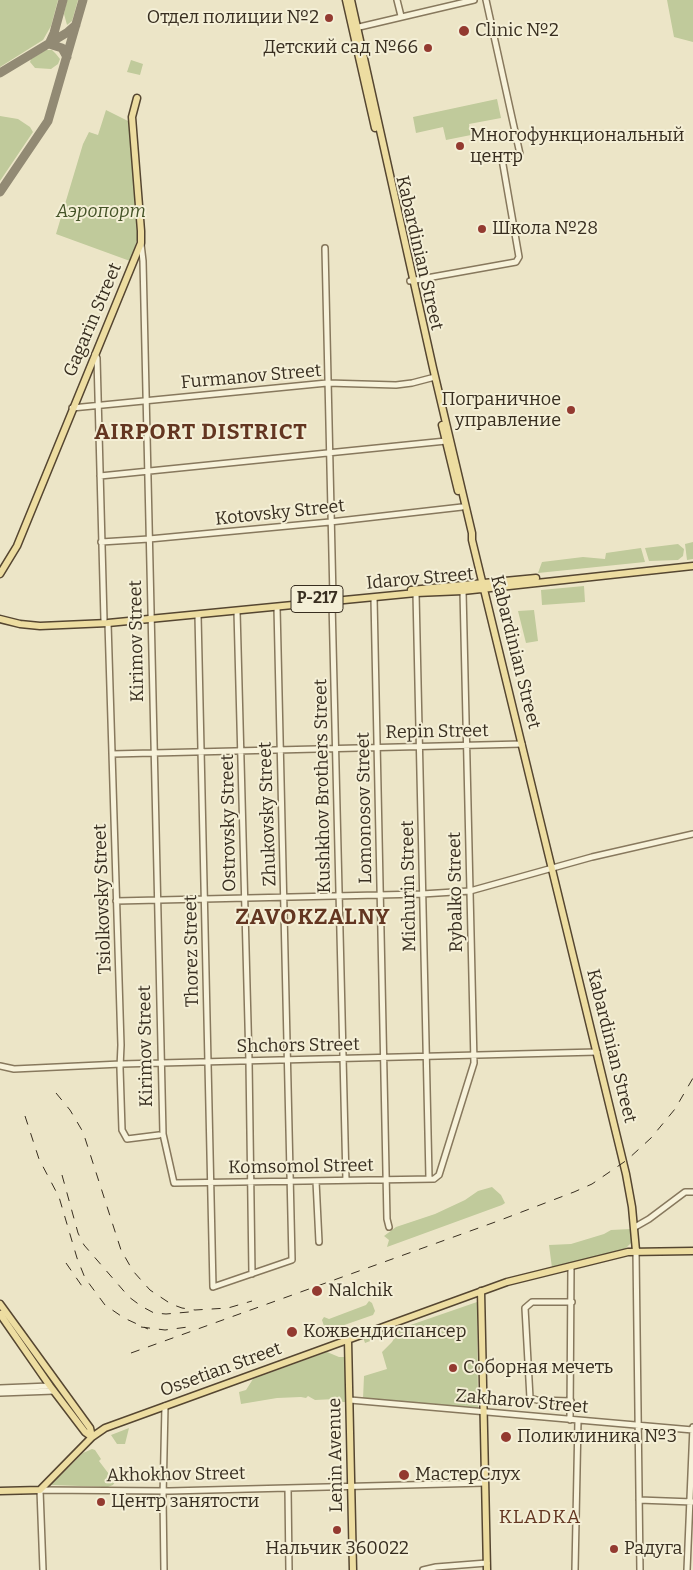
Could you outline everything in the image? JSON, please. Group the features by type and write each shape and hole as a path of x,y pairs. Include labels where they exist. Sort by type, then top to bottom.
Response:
{"main road":[{"name":"Kabardinian Street","path":"346,0 355,28"},
{"name":"Kabardinian Street","path":"351,0 355,28 446,442 468,534 472,540"},
{"name":"Kirimov Street","path":"137,98 132,118 141,243"},
{"name":"Gagarin Street","path":"0,574 16,546 141,243"},
{"name":"Kabardinian Street","path":"433,378 626,1174 635,1228 636,1251"},
{"name":"Idarov Street","path":"151,617 277,608 332,600 463,591 483,585 693,561"},
{"name":"Idarov Street","path":"0,619 40,626 70,626 106,621 693,566"},
{"name":"Idarov Street","path":"0,615 24,621 44,623 106,621"},
{"name":"Ossetian Street","path":"40,1490 92,1437 105,1428 165,1406 522,1277 636,1251 693,1251"},
{"path":"481,1291 487,1566"},
{"path":"0,1304 90,1428 92,1437"},
{"path":"0,1314 52,1388 85,1432 92,1437"},
{"name":"Lenin Avenue","path":"348,1340 353,1570"},
{"name":"Akhokhov Street","path":"0,1491 40,1490"}],"street":[{"path":"397,0 401,16"},
{"path":"355,28 474,0"},
{"path":"411,280 513,262 520,257 502,159 520,154 486,0"},
{"name":"Kirimov Street","path":"141,243 143,261 163,1137 174,1183"},
{"name":"Kushkhov Brothers Street","path":"325,248 346,1180"},
{"name":"Tsiolkovsky Street","path":"95,354 97,358 101,542 112,754 122,1130 123,1135 127,1139 159,1135"},
{"name":"Furmanov Street","path":"72,408 327,383 396,384 412,383 433,378"},
{"path":"100,476 446,442"},
{"name":"Kotovsky Street","path":"101,542 330,522 462,507"},
{"name":"Rybalko Street","path":"428,1178 437,1177 442,1168 474,1066 463,591"},
{"name":"Michurin Street","path":"416,594 428,1178"},
{"name":"Lomonosov Street","path":"374,598 387,1220 389,1228"},
{"name":"Zhukovsky Street","path":"252,1274 292,1260 277,608"},
{"name":"Ostrovsky Street","path":"237,611 249,1061 252,1274"},
{"name":"Thorez Street","path":"198,614 213,1287 252,1274"},
{"name":"Repin Street","path":"112,754 522,744"},
{"path":"116,901 422,894 470,891 552,868 693,834"},
{"name":"Shchors Street","path":"0,1066 14,1069 121,1064 597,1052"},
{"name":"Komsomol Street","path":"174,1183 428,1178"},
{"path":"316,1181 319,1242"},
{"path":"635,1228 685,1192 693,1192"},
{"name":"Kabardinian Street","path":"636,1251 640,1570"},
{"path":"570,1420 571,1266"},
{"path":"571,1401 530,1398 525,1308 532,1302 572,1302"},
{"path":"0,1388 52,1388"},
{"path":"0,1393 52,1388"},
{"name":"Zakharov Street","path":"350,1400 693,1430"},
{"path":"164,1570 165,1406"},
{"path":"575,1570 578,1420"},
{"path":"687,1570 693,1430"},
{"name":"Akhokhov Street","path":"40,1490 163,1491 485,1483"},
{"path":"288,1488 289,1570"},
{"path":"40,1490 43,1570"},
{"path":"639,1500 691,1502"},
{"path":"423,1570 436,1567 487,1566"}],"green space":[{"path":"0,0 58,0 51,26 43,40 0,67"},
{"path":"67,0 78,0 72,21 67,25 64,14"},
{"path":"667,0 693,0 693,42 674,37"},
{"path":"46,50 52,50 56,54 60,59 58,64 51,69 35,68 30,62 31,59"},
{"path":"131,60 143,64 140,75 127,72"},
{"path":"497,99 501,118 469,124 471,135 446,140 443,127 416,133 413,117"},
{"name":"Аэропорт","path":"106,110 130,122 139,234 130,261 56,234 83,144 89,132 98,135"},
{"path":"0,116 18,119 30,127 33,132 0,181"},
{"path":"693,542 693,559 687,560 685,544"},
{"path":"678,544 684,549 683,556 678,560 649,561 645,548"},
{"path":"641,548 645,562 538,573 542,562 583,557 605,559 606,553"},
{"path":"584,586 585,602 542,605 541,590"},
{"path":"534,610 538,641 526,643 518,611"},
{"path":"492,1187 501,1195 505,1203 387,1247 389,1240 384,1236 396,1227 435,1214 465,1200 478,1191"},
{"path":"631,1229 631,1243 623,1251 552,1268 549,1245 571,1244 611,1230"},
{"path":"369,1301 372,1303 375,1311 373,1315 330,1330 325,1329 322,1320 324,1317 329,1319 366,1305"},
{"path":"477,1302 478,1411 363,1399 364,1376 387,1369 382,1352 392,1342 397,1334 396,1330"},
{"path":"387,1329 390,1331 388,1334 365,1343 363,1337"},
{"path":"327,1352 339,1357 346,1357 345,1402 335,1402 335,1399 315,1400 308,1396 306,1398 277,1398 241,1404 239,1392 246,1390 253,1379"},
{"path":"129,1428 125,1444 117,1444 111,1435"},
{"path":"92,1449 95,1450 101,1459 99,1461 115,1482 113,1485 108,1487 52,1485 83,1453"}],"taxiway":[{"path":"49,44 63,0"},
{"path":"0,192 48,121 83,0"},
{"path":"0,73 68,32 76,25"},
{"path":"49,44 62,48 67,57"}],"railway":[{"path":"131,1353 498,1221 592,1184 627,1160 651,1138 675,1109 693,1078"},
{"path":"56,1093 70,1110 83,1132 121,1250 133,1271 150,1290 171,1304 195,1310 228,1308 252,1301"},
{"path":"25,1116 39,1159 59,1197 77,1258 85,1278 105,1305 124,1318 148,1329"},
{"path":"62,1175 78,1233 84,1245 129,1297 154,1313 189,1312"},
{"path":"66,1263 84,1289"},
{"path":"141,1327 165,1330 188,1327"}],"place":[{"name":"Отдел полиции №2","path":"329,18"},
{"name":"Clinic №2","path":"464,31"},
{"name":"Детский сад №66","path":"428,48"},
{"name":"Многофункциональный центр","path":"460,146"},
{"name":"Школа №28","path":"482,229"},
{"name":"Пограничное управление","path":"571,410"},
{"name":"Nalchik","path":"317,1291"},
{"name":"Кожвендиспансер","path":"292,1332"},
{"name":"Соборная мечеть","path":"453,1368"},
{"name":"Поликлиника №3","path":"506,1437"},
{"name":"МастерСлух","path":"404,1475"},
{"name":"Центр занятости","path":"101,1502"},
{"name":"Нальчик 360022","path":"337,1530"},
{"name":"Радуга","path":"614,1549"}],"district":[{"name":"AIRPORT DISTRICT","path":"201,433"},
{"name":"ZAVOKZALNY","path":"313,918"},
{"name":"KLADKA","path":"540,1518"}]}
